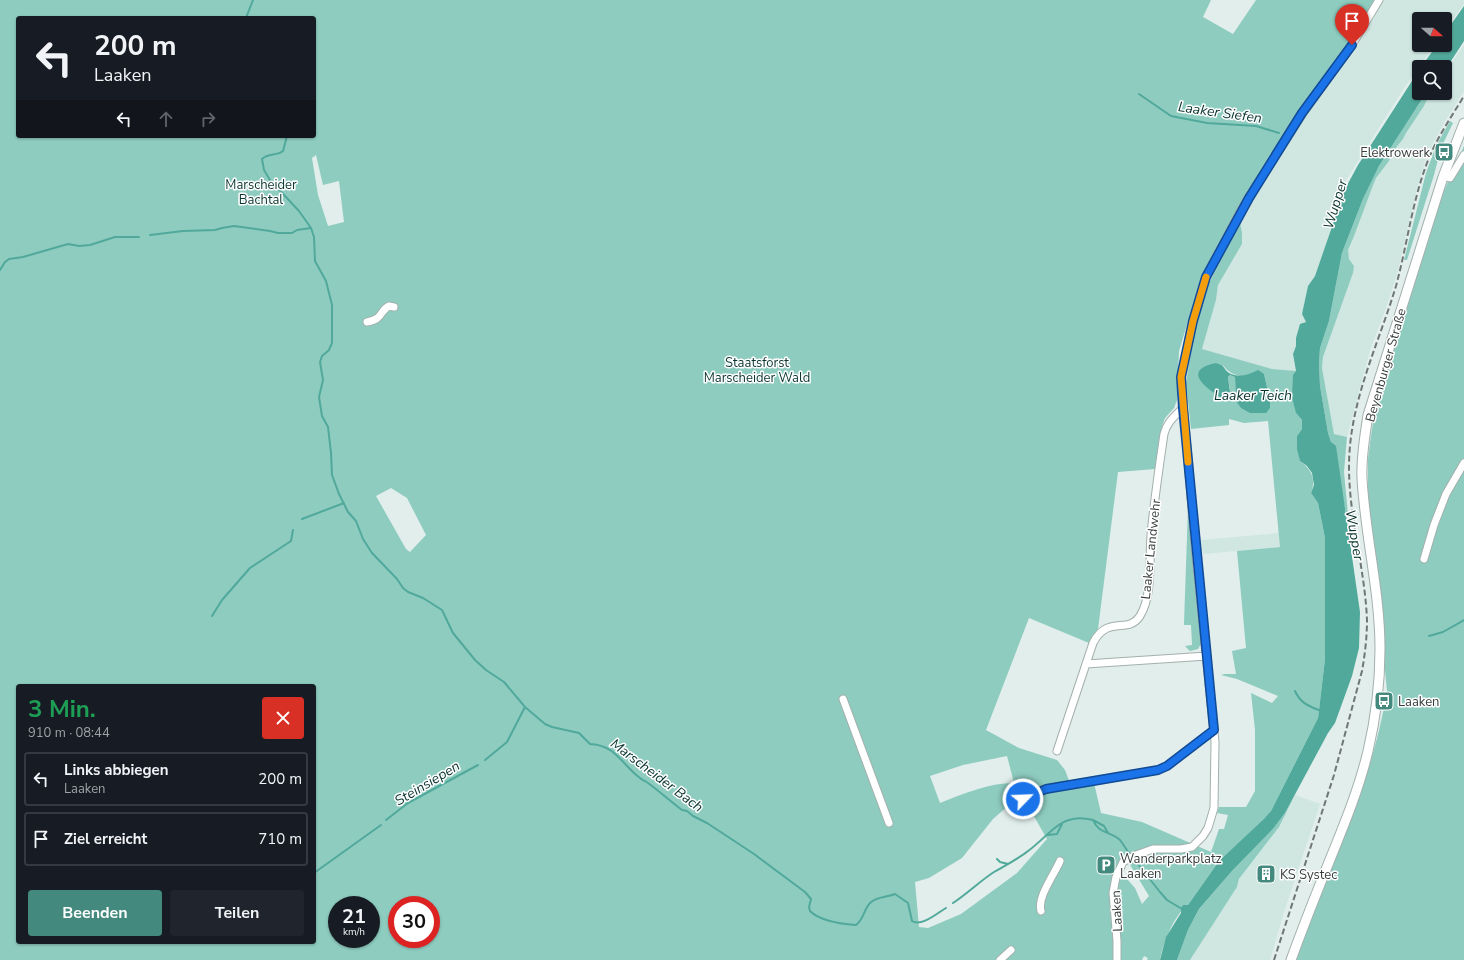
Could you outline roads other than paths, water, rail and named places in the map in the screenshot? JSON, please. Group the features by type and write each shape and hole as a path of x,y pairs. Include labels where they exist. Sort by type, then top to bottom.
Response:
{"main road":[{"name":"Beyenburger Straße","path":"1291,960 1353,800 1363,770 1371,737 1378,690 1380,648 1377,603 1363,495 1362,476 1365,435 1374,394 1443,176 1464,123"}],"street":[{"name":"Laaken","path":"1117,960 1113,893 1118,869 1128,858 1153,849 1181,849 1192,847 1203,836 1208,828 1212,818 1215,799 1215,742 1181,377 1193,321 1206,277 1249,197 1302,113 1352,45 1379,0"},
{"path":"1443,176 1450,178 1464,155"},
{"path":"367,322 378,319 386,307 394,307"},
{"name":"Laaker Landwehr","path":"1057,751 1094,643 1101,632 1111,626 1131,624 1140,617 1143,611 1148,592 1153,511 1164,434 1170,420 1183,408"},
{"path":"1424,559 1446,494 1464,463"},
{"path":"1086,664 1207,656"},
{"path":"843,699 889,823"},
{"path":"1023,799 1046,789 1158,770 1167,766 1214,730"},
{"path":"1041,911 1040,906 1044,892 1056,872 1060,861"},
{"path":"1000,960 1010,950"}],"water":[{"path":"1464,6 1464,41 1452,60 1426,60 1432,52 1452,52 1452,23"},
{"path":"1412,81 1412,100 1421,100 1379,166 1363,199 1342,253 1329,321 1320,348 1320,386 1328,433 1331,442 1336,446 1360,612 1359,648 1352,676 1335,723 1328,733 1285,813 1273,829 1232,871 1199,909 1188,930 1177,960 1160,960 1166,937 1181,913 1181,908 1183,905 1188,905 1219,861 1271,811 1318,718 1325,659 1325,538 1318,503 1311,493 1314,485 1312,473 1307,466 1300,461 1297,449 1297,436 1302,429 1302,420 1296,413 1292,397 1293,375 1296,371 1293,354 1300,324 1306,322 1302,314 1308,286 1315,276 1345,189 1358,165"},
{"name":"Laaker Teich","path":"1216,363 1223,366 1227,372 1233,375 1244,375 1258,370 1264,374 1270,400 1270,408 1266,413 1250,413 1241,408 1236,401 1235,377 1230,375 1228,377 1231,400 1228,402 1201,382 1198,376 1199,371"}],"waterway":[{"name":"Marscheider Bach","path":"247,16 253,0"},
{"name":"Laaker Siefen","path":"1139,94 1171,116 1207,123 1256,126 1279,133"},
{"name":"Marscheider Bach","path":"286,138 283,151 262,159 264,170 270,180 299,211 311,228 314,237 315,261 326,281 332,305 332,343 329,350 322,356 320,362 323,380 319,397 322,416 328,427 332,475 348,512 356,521 363,539 372,553 397,579 403,588 442,610 453,633 475,660 486,670 504,682 525,707 545,724 579,733 590,744 599,745 618,756 634,773 682,810 687,811 693,816 707,823 754,854 805,892 811,899 809,907 810,911 814,914 832,921 856,925 859,923 868,905 872,901 895,894 908,903 912,921 925,921 946,908"},
{"path":"150,235 183,231 215,230 234,226 278,233 292,233 297,230 311,228"},
{"path":"0,270 9,259 23,257 68,244 79,246 90,245 115,237 139,237"},
{"path":"302,519 344,503"},
{"path":"212,616 222,600 250,568 291,541 293,530"},
{"path":"1429,636 1443,632 1464,620"},
{"path":"1295,691 1303,702 1321,711"},
{"name":"Steinsiepen","path":"485,760 507,742 525,707"},
{"name":"Steinsiepen","path":"386,820 408,803 478,765"},
{"name":"Marscheider Bach","path":"953,903 994,872 1024,854 1059,825 1072,819 1081,818 1093,820 1098,828 1120,840 1131,856"},
{"path":"1093,820 1104,826 1108,833"},
{"path":"1048,835 1057,834 1062,824"},
{"name":"Steinsiepen","path":"316,872 381,825"},
{"path":"997,859 1000,862 1008,864"},
{"name":"Marscheider Bach","path":"1134,859 1167,900 1182,909"}],"railway":[{"path":"1274,960 1334,775 1362,671 1364,658 1367,626 1366,601 1354,524 1349,467 1350,443 1359,397 1396,286 1415,201 1425,167 1439,137 1464,96"}],"place":[{"name":"Elektrowerk","path":"1444,152"},
{"name":"Laaken","path":"1384,701"},
{"name":"Wanderparkplatz Laaken","path":"1106,865"},
{"name":"KS Systec","path":"1266,874"}],"park label":[{"name":"Marscheider Bachtal","path":"261,192"},
{"name":"Staatsforst Marscheider Wald","path":"757,370"}],"water label":[{"name":"Wupper","path":"1335,204"},
{"name":"Wupper","path":"1355,535"}]}
